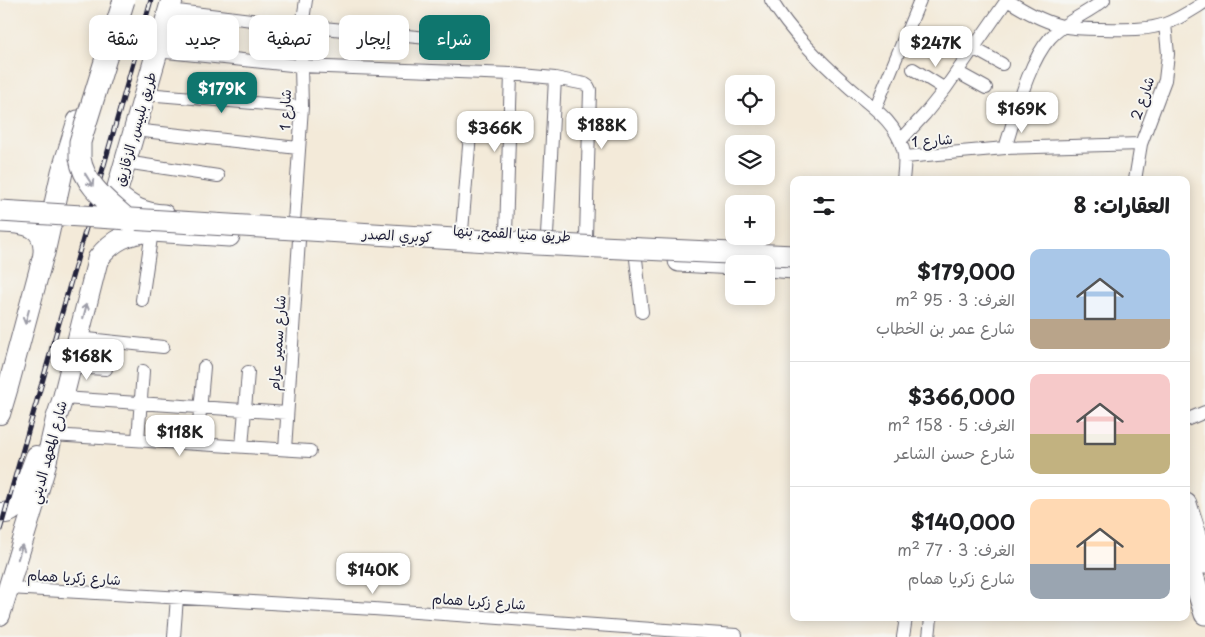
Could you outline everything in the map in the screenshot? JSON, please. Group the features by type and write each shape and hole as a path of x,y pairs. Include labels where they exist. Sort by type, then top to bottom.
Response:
{"highway":[{"path":"44,253 66,159 118,0"},
{"path":"124,0 80,142 80,158 85,174 93,187 143,228"},
{"name":"طريق بلبيس, الزقازيق","path":"157,51 170,5"},
{"name":"طريق بلبيس, الزقازيق","path":"98,259 154,60"},
{"path":"0,222 23,223 36,206 51,199 57,192"},
{"name":"طريق منيا القمح, بنها","path":"116,194 132,207 151,214 297,231 546,244 586,237 790,248"},
{"path":"0,206 29,216 42,237 45,245 44,253"},
{"name":"كوبري الصدر","path":"0,211 536,244 790,256"},
{"name":"كوبري الصدر","path":"0,218 725,262"},
{"name":"طريق منيا القمح, بنها","path":"98,259 104,251 121,238 143,228 297,231 462,230 506,233 546,244 636,259 725,263"},
{"name":"طريق منيا القمح, بنها","path":"775,266 790,268"},
{"path":"1190,516 1205,563"},
{"path":"1190,566 1205,614"}],"main road":[{"path":"0,414 4,391 44,253"},
{"name":"شارع المعهد الديني","path":"0,615 44,472 98,259"},
{"path":"0,513 4,514 16,508 39,447 48,430 54,427"}],"street":[{"name":"شارع 1","path":"304,15 306,0"},
{"path":"771,0 791,28 818,58 890,123 900,141 905,157 903,176"},
{"path":"876,109 920,0"},
{"path":"900,141 945,89 1007,0 1040,19 1064,27 1134,29 1166,24 1205,2"},
{"path":"1006,148 1027,80 1038,54 1051,37 1074,19 1096,7 1104,0"},
{"path":"170,5 249,18"},
{"name":"شارع 2","path":"1136,176 1141,144 1165,80 1168,54 1166,24"},
{"path":"329,29 419,37"},
{"path":"973,48 1002,64"},
{"path":"157,51 301,66 511,74 583,83 590,90 586,237"},
{"name":"شارع 1","path":"297,231 298,148 302,107 301,60"},
{"path":"913,69 945,89"},
{"path":"956,72 986,88"},
{"path":"506,233 511,74"},
{"path":"546,244 555,78"},
{"path":"145,94 302,107"},
{"path":"134,130 298,148"},
{"path":"462,230 470,134"},
{"name":"شارع 1","path":"905,157 1006,148 1141,144"},
{"path":"125,162 218,176"},
{"path":"142,300 143,228"},
{"name":"شارع سمير عرام","path":"285,450 297,231"},
{"path":"636,259 642,312"},
{"path":"78,338 163,347"},
{"path":"70,367 106,368"},
{"path":"197,444 204,367"},
{"path":"138,440 143,371"},
{"path":"242,447 248,372"},
{"path":"63,398 287,413"},
{"path":"1190,418 1205,412"},
{"path":"54,427 138,440 310,451"},
{"name":"شارع زكريا همام","path":"9,588 374,609 736,635"},
{"path":"174,637 177,597"},
{"path":"903,637 906,621"},
{"path":"929,637 931,621"}],"railway":[{"path":"0,530 151,0"}]}
